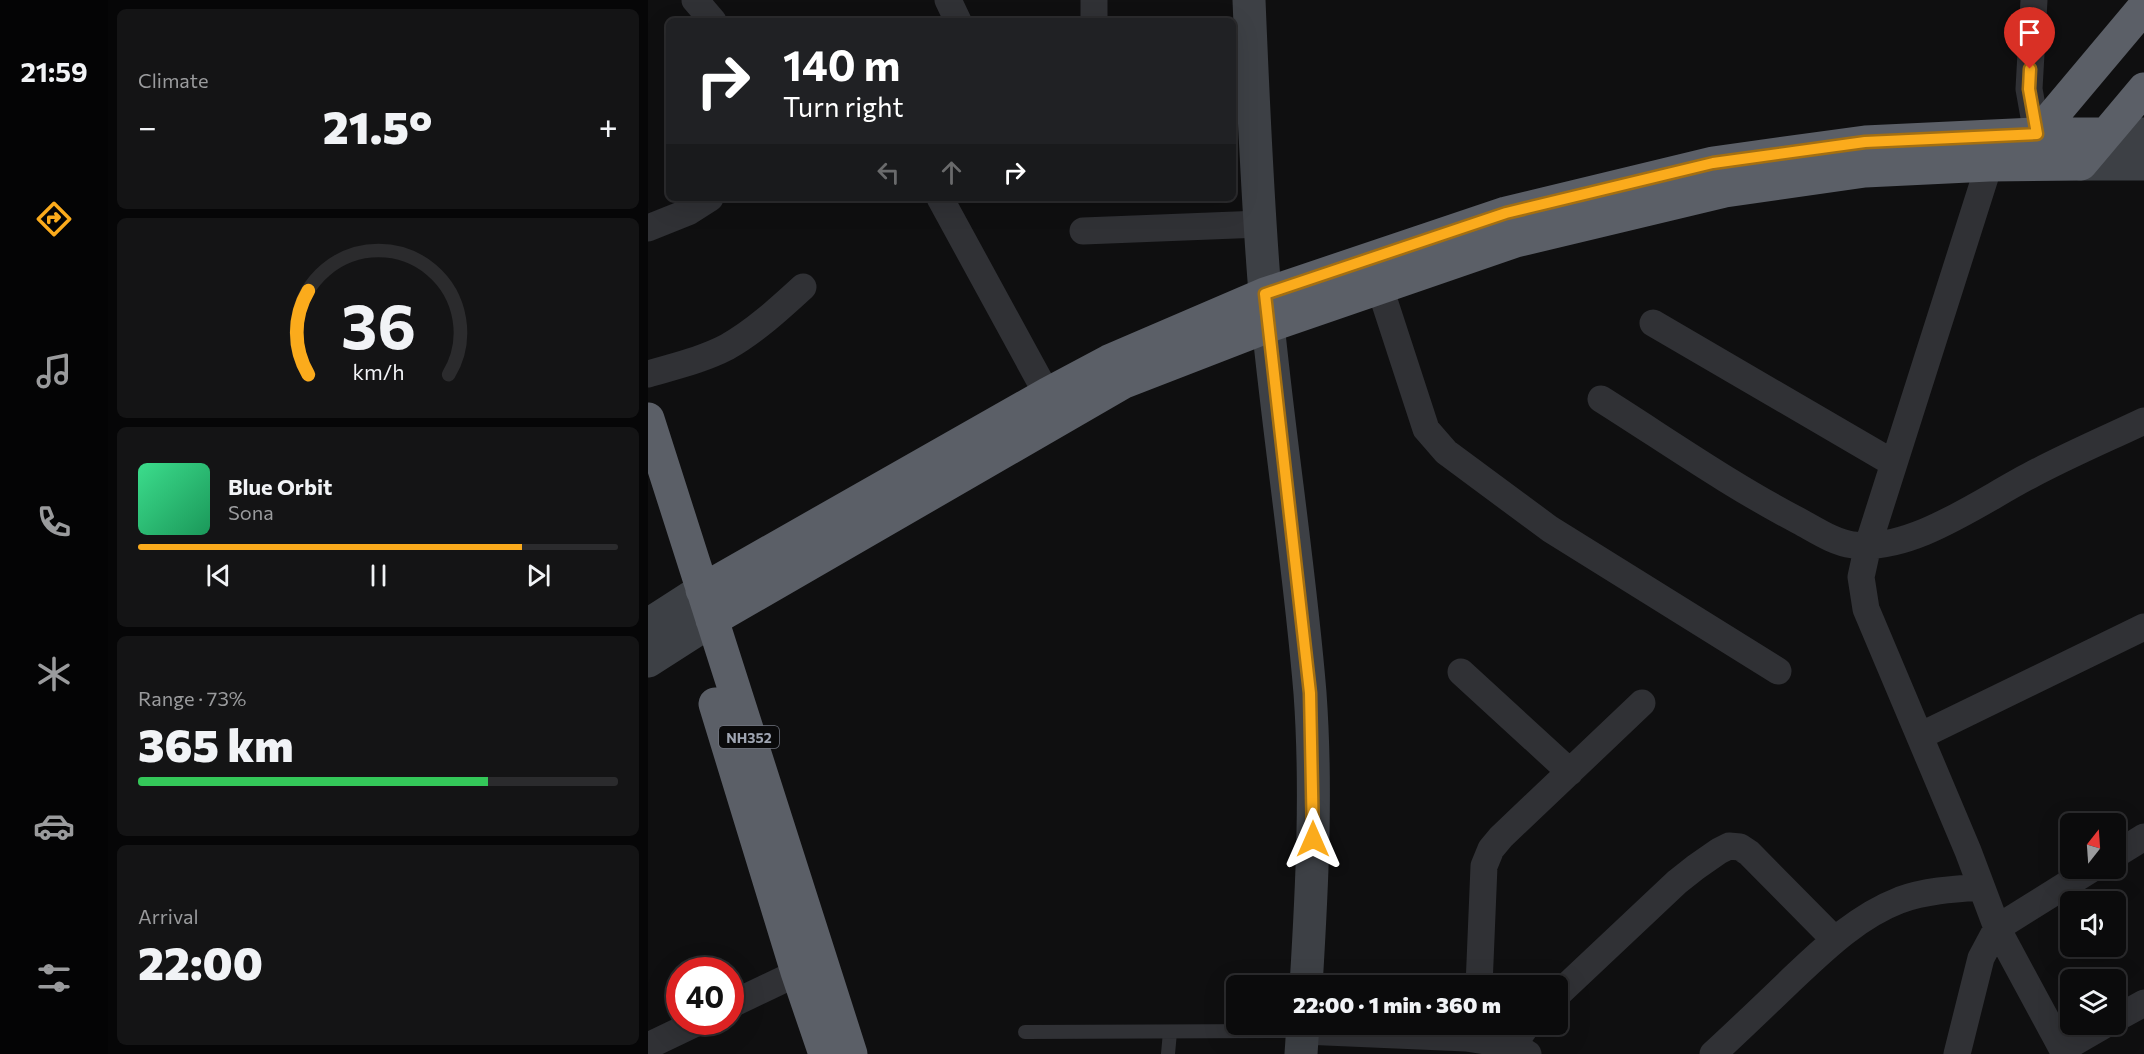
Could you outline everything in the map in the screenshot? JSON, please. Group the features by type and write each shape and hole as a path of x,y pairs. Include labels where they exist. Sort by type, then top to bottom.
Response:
{"highway":[{"path":"2001,165 2037,134 2144,8"},
{"path":"698,611 1124,382 1269,326 1515,241 1725,191 1865,171 2001,165 2081,165 2144,89"},
{"path":"698,611 1047,394 1109,362 1265,294 1506,213 1713,163 1865,142 2037,134 2106,134"},
{"name":"NH352","path":"650,436 698,611 809,967 825,1054"},
{"name":"NH352","path":"648,490 698,611"},
{"name":"NH352","path":"809,967 851,1054"}],"street":[{"path":"695,0 710,18"},
{"path":"948,0 957,18"},
{"path":"1094,0 1094,18"},
{"path":"1249,0 1265,294 1310,693 1313,881 1307,975"},
{"path":"2034,0 2029,89 2037,134"},
{"path":"2106,134 2144,134"},
{"path":"2081,165 2144,164"},
{"path":"2001,165 1893,463 1868,545 1861,577 1866,609 1997,928 2064,1051 2089,1035"},
{"path":"648,228 688,212 705,201"},
{"path":"942,201 1047,394"},
{"path":"1083,231 1261,224"},
{"path":"648,374 696,360 726,348 770,318 803,287"},
{"path":"1380,288 1426,429 1446,452 1550,529 1778,671"},
{"path":"1653,323 1893,463"},
{"path":"1601,399 1766,504 1836,541 1852,545 1893,542 1922,532 1983,502 2030,475 2144,421"},
{"path":"648,625 698,611"},
{"path":"648,661 698,611"},
{"path":"1920,736 2144,627"},
{"path":"1461,672 1570,772"},
{"path":"1479,975 1482,889 1487,856 1501,837 1642,702"},
{"path":"2126,848 2144,837"},
{"path":"1568,985 1677,882 1719,850 1729,846 1740,847 1749,853 1834,939"},
{"path":"1957,1054 1981,958 1997,928 2075,879"},
{"path":"1713,1054 1834,939 1901,900 1947,890 1981,887"},
{"path":"744,998 809,967"},
{"path":"2126,1013 2144,1003"},
{"path":"648,1046 671,1035"},
{"path":"1302,1036 1346,1035"},
{"path":"1492,1035 1523,1041"}],"lane":[{"path":"1026,1032 1170,1032 1302,1036"},
{"path":"1168,1054 1170,1032"}],"route":[{"path":"1313,839 1310,693 1265,294 1506,213 1713,163 1865,142 2037,134 2029,89 2030,69"}]}
